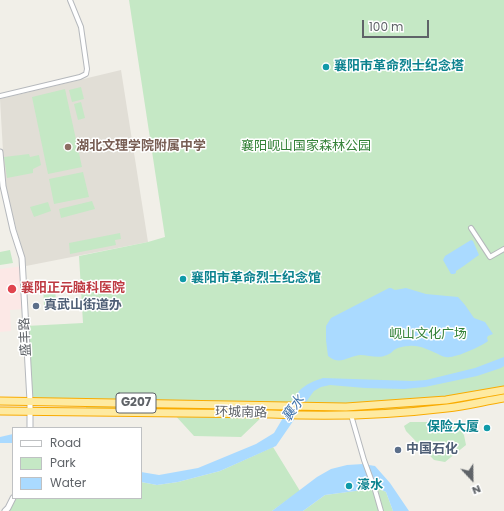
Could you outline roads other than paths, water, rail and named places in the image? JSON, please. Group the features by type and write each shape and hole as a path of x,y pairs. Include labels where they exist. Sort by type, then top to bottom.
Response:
{"highway":[{"name":"环城南路","path":"0,401 346,407 446,400 504,390"},
{"name":"环城南路","path":"0,411 351,415 397,413 448,408 504,398"}],"street":[{"path":"0,96 80,77 86,74 87,69 81,27 70,0"},
{"name":"盛丰路","path":"0,152 3,186 13,230 22,258 30,427"},
{"path":"471,228 490,257 504,249"},
{"path":"351,415 364,460 375,490 380,511"},
{"path":"4,511 8,508 12,499"}],"water":[{"path":"471,240 473,241 479,255 456,271 456,273 451,274 443,260 445,256"},
{"path":"389,288 395,290 406,288 426,294 458,297 474,318 485,322 493,334 488,336 488,341 480,346 468,352 450,357 444,357 417,346 400,347 388,355 380,357 360,355 344,360 336,360 328,356 326,326 331,318"},
{"name":"襄水","path":"504,357 504,366 501,368 477,376 425,387 404,389 330,385 321,387 314,391 276,446 220,471 178,482 157,485 142,482 142,472 159,475 198,468 256,444 274,433 299,391 307,385 320,379 412,381 426,380 475,368"},
{"path":"12,434 12,443 0,443 0,437"},
{"name":"濠水","path":"363,464 375,466 390,483 409,511 393,511 386,492 378,488 325,495 303,511 272,511 317,477 331,469 347,465"}],"place":[{"name":"襄阳市革命烈士纪念塔","path":"326,67"},
{"name":"湖北文理学院附属中学","path":"68,147"},
{"name":"襄阳市革命烈士纪念馆","path":"183,279"},
{"name":"襄阳正元脑科医院","path":"12,289"},
{"name":"真武山街道办","path":"36,306"},
{"name":"保险大厦","path":"487,428"},
{"name":"中国石化","path":"398,450"},
{"name":"濠水","path":"349,486"}],"park label":[{"name":"襄阳岘山国家森林公园","path":"306,147"},
{"name":"岘山文化广场","path":"428,335"}]}
